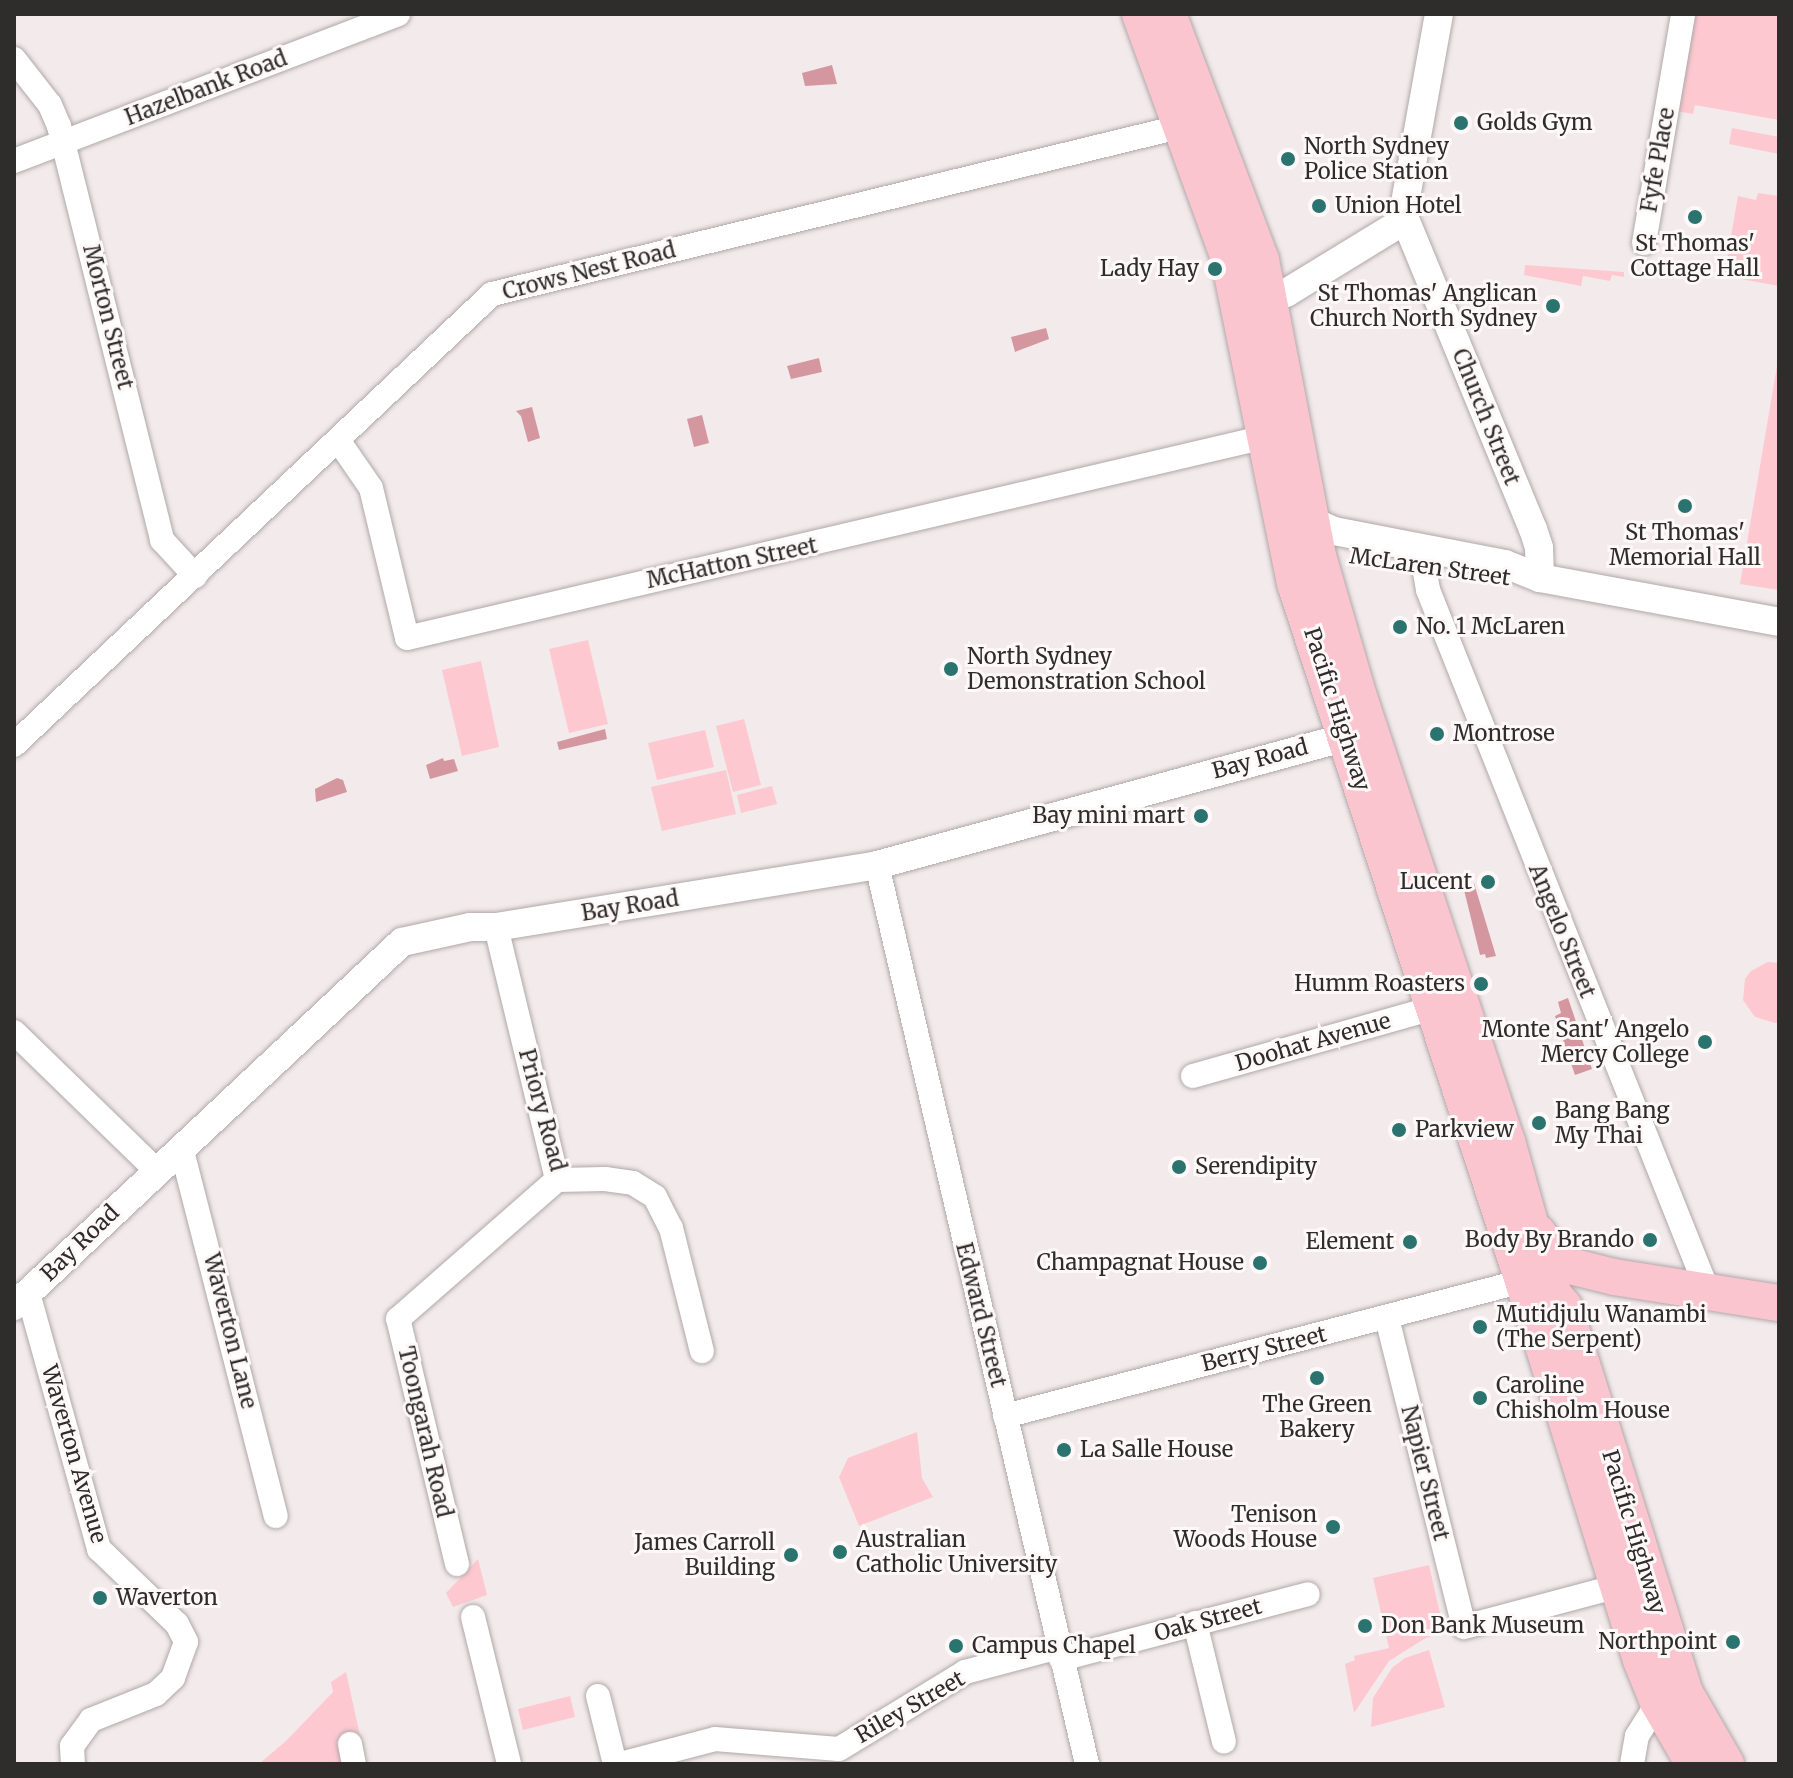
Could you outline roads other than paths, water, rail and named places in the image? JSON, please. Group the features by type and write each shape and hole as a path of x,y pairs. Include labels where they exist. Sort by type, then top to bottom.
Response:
{"main road":[{"name":"Pacific Highway","path":"1140,14 1229,259 1265,437 1297,525 1318,556 1358,734 1434,1008 1551,1318 1564,1360 1559,1398 1618,1586 1658,1702 1694,1764"},
{"name":"Pacific Highway","path":"1168,14 1243,207 1271,297 1297,525 1295,583 1358,734 1507,1141 1530,1222 1538,1288 1564,1307 1685,1693 1726,1764"},
{"name":"Berry Street","path":"1530,1222 1562,1262 1614,1277 1779,1303"},
{"name":"Berry Street","path":"1538,1288 1565,1287 1614,1277"}],"street":[{"path":"1271,297 1286,293 1388,234 1403,214 1439,14"},
{"name":"Fyfe Place","path":"1644,243 1683,14"},
{"name":"Hazelbank Road","path":"14,161 394,15"},
{"name":"Morton Street","path":"14,59 50,105 64,143 162,540 195,576"},
{"name":"Crows Nest Road","path":"14,745 492,294 1183,126"},
{"name":"Church Street","path":"1403,214 1533,529 1539,548 1540,578"},
{"name":"McHatton Street","path":"338,440 371,488 407,638 1265,437"},
{"name":"McLaren Street","path":"1297,525 1505,564 1540,578 1779,622"},
{"name":"McLaren Street","path":"1318,556 1345,552 1502,582 1540,578"},
{"name":"Angelo Street","path":"1424,567 1428,590 1708,1292"},
{"name":"Bay Road","path":"21,1300 402,942 470,927 496,927 877,865 1358,734"},
{"name":"Edward Street","path":"877,865 1087,1764"},
{"name":"Priory Road","path":"496,927 557,1180 605,1179 633,1183 655,1197 671,1228 702,1351"},
{"name":"Doohat Avenue","path":"1193,1076 1434,1008"},
{"path":"14,1032 156,1170"},
{"name":"Waverton Lane","path":"181,1147 276,1516"},
{"name":"Toongarah Road","path":"457,1564 398,1319 557,1180"},
{"name":"Berry Street","path":"1005,1416 1387,1318 1538,1288"},
{"name":"Waverton Avenue","path":"21,1300 99,1549 177,1624 186,1642 173,1678 156,1694 91,1720 72,1746 73,1764"},
{"name":"Napier Street","path":"1387,1318 1464,1627 1618,1586"},
{"name":"Oak Street","path":"1060,1653 1308,1594"},
{"path":"473,1617 509,1764"},
{"path":"1195,1623 1224,1742"},
{"name":"Riley Street","path":"598,1696 618,1764 715,1739 839,1749 965,1672 1060,1653"},
{"path":"1632,1764 1637,1736 1658,1702"}],"place":[{"name":"Golds Gym","path":"1461,123"},
{"name":"North Sydney Police Station","path":"1288,159"},
{"name":"Union Hotel","path":"1319,206"},
{"name":"St Thomas' Cottage Hall","path":"1695,217"},
{"name":"Lady Hay","path":"1215,269"},
{"name":"St Thomas' Anglican Church North Sydney","path":"1553,306"},
{"name":"St Thomas' Memorial Hall","path":"1685,506"},
{"name":"No. 1 McLaren","path":"1400,627"},
{"name":"North Sydney Demonstration School","path":"951,669"},
{"name":"Montrose","path":"1437,734"},
{"name":"Bay mini mart","path":"1201,816"},
{"name":"Lucent","path":"1488,882"},
{"name":"Humm Roasters","path":"1481,984"},
{"name":"Monte Sant' Angelo Mercy College","path":"1705,1042"},
{"name":"Bang Bang My Thai","path":"1539,1123"},
{"name":"Parkview","path":"1399,1130"},
{"name":"Serendipity","path":"1179,1167"},
{"name":"Body By Brando","path":"1650,1240"},
{"name":"Element","path":"1410,1242"},
{"name":"Champagnat House","path":"1260,1263"},
{"name":"Mutidjulu Wanambi (The Serpent)","path":"1480,1327"},
{"name":"The Green Bakery","path":"1317,1378"},
{"name":"Caroline Chisholm House","path":"1480,1398"},
{"name":"La Salle House","path":"1064,1450"},
{"name":"Tenison Woods House","path":"1333,1527"},
{"name":"Australian Catholic University","path":"840,1552"},
{"name":"James Carroll Building","path":"791,1555"},
{"name":"Waverton","path":"100,1598"},
{"name":"Don Bank Museum","path":"1365,1626"},
{"name":"Northpoint","path":"1733,1642"},
{"name":"Campus Chapel","path":"956,1646"}]}
